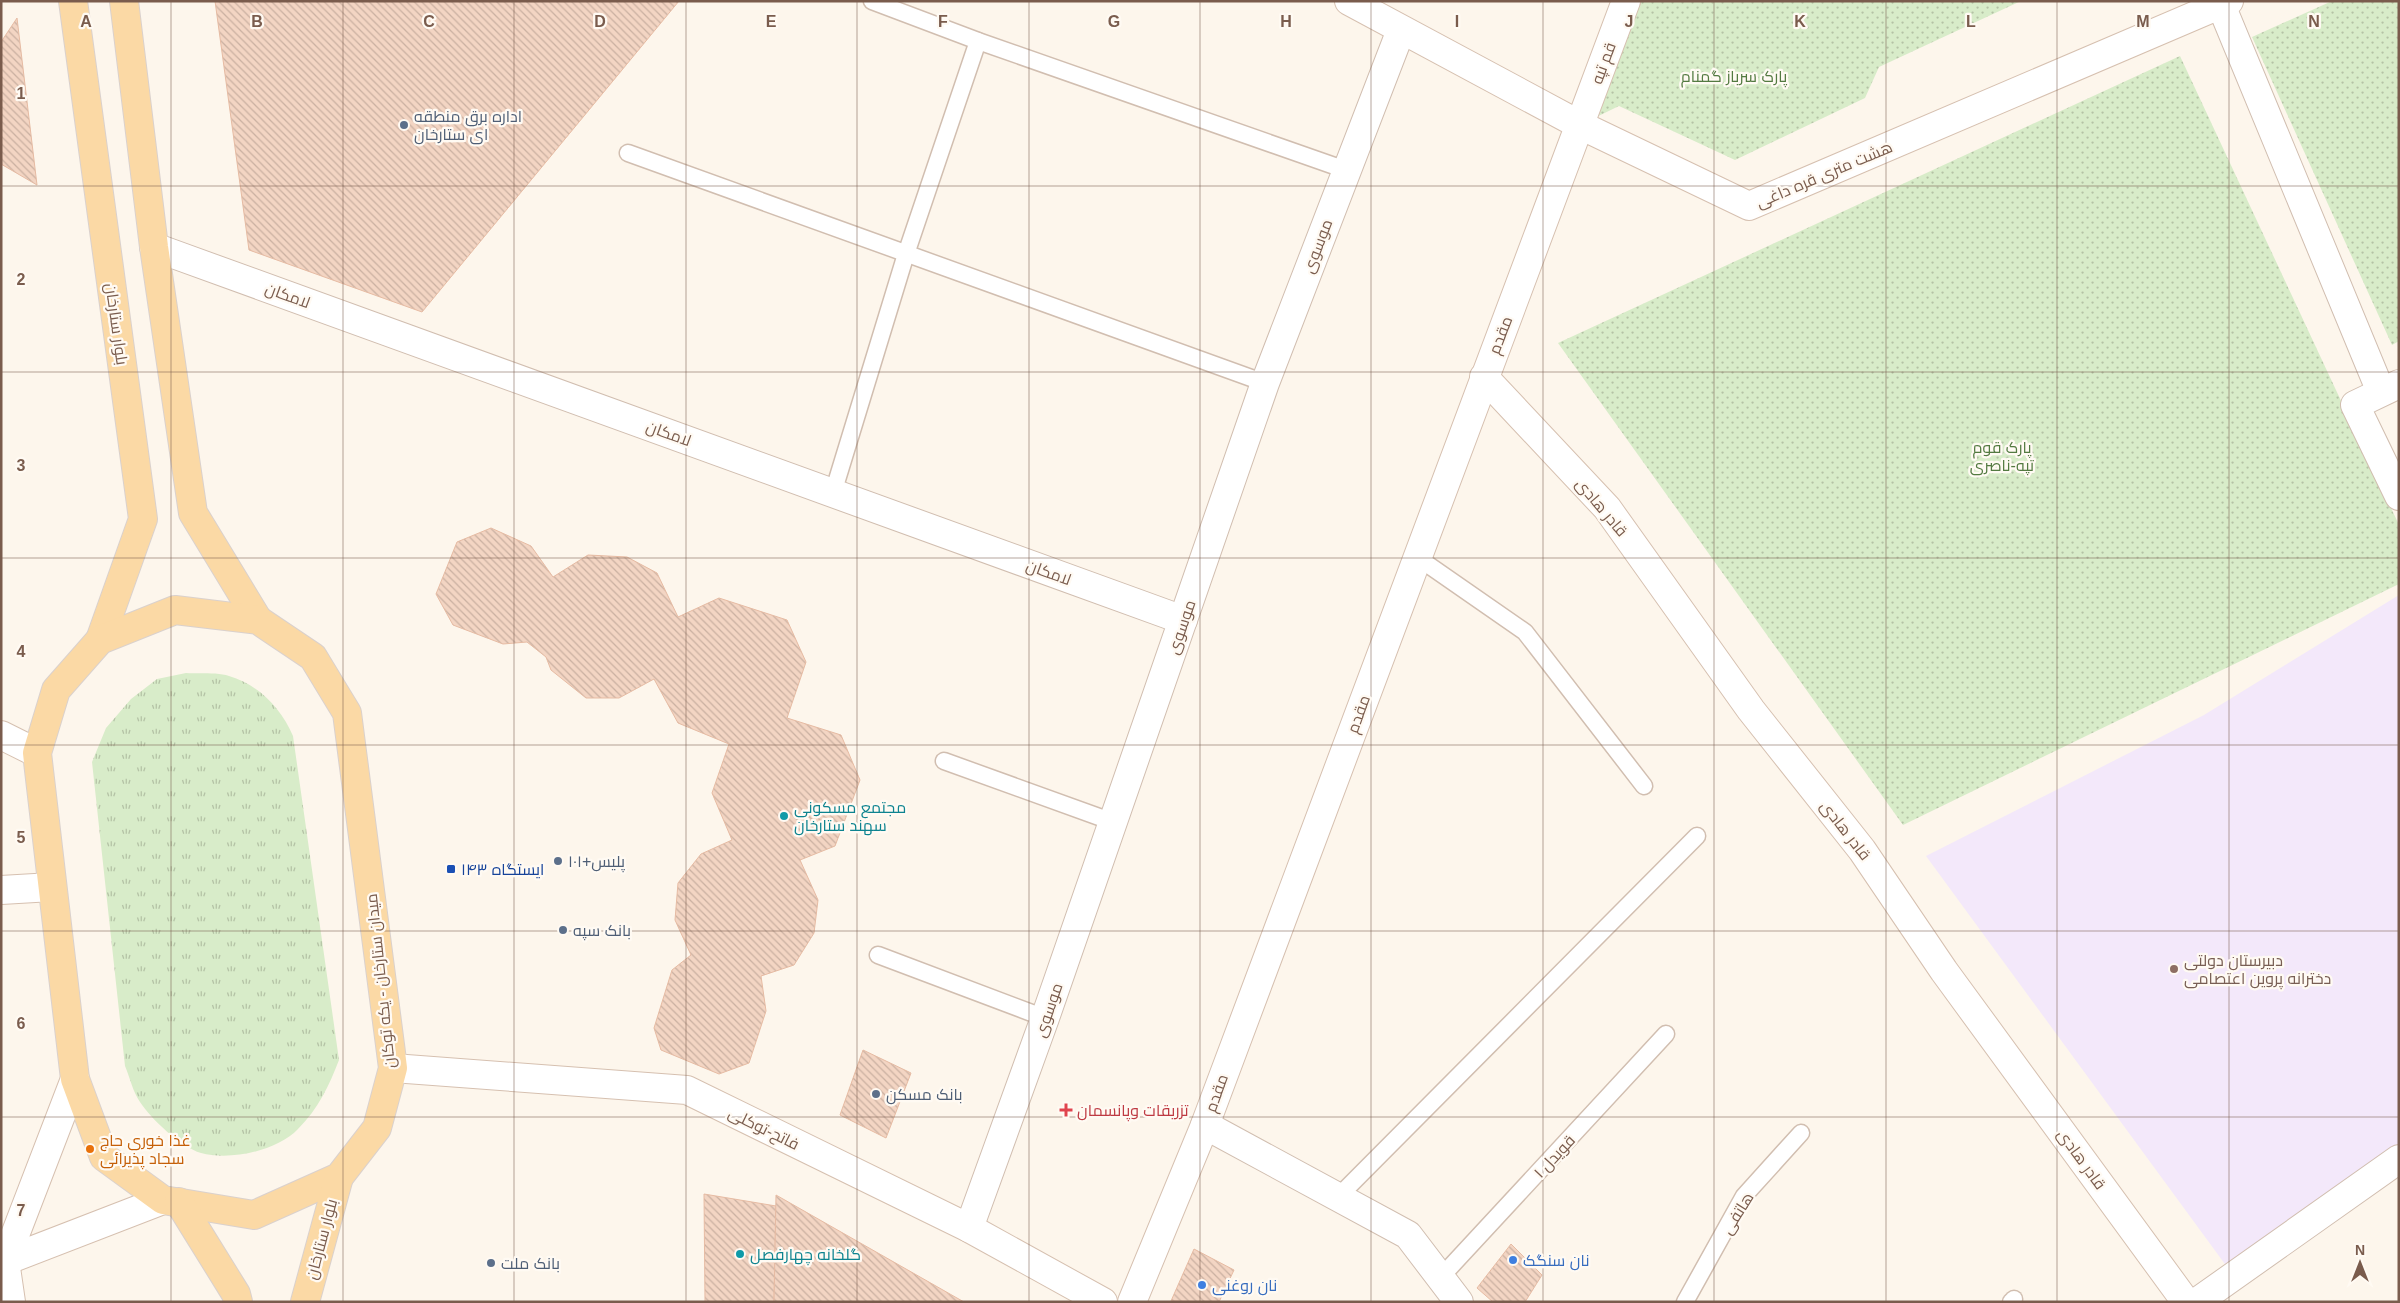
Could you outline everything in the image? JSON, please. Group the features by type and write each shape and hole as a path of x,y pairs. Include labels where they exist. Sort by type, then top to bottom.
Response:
{"main road":[{"name":"بلوار ستارخان","path":"73,1 143,519 100,640"},
{"path":"124,1 154,247 193,513 258,620"},
{"name":"میدان ستارخان - یکه توکان","path":"175,610 258,620 313,657 348,713 393,1068 377,1128 338,1177 254,1214 171,1201 104,1157 75,1079 37,753 56,690 100,640 175,610"},
{"name":"بلوار ستارخان","path":"305,1302 338,1177"},
{"path":"171,1201 236,1294 238,1302"}],"street":[{"name":"هشت متری قره داغی","path":"1349,1 1580,125 1749,206 2222,2"},
{"name":"قم تپه","path":"1580,125 1626,1"},
{"path":"2222,2 2390,388 2355,405 2399,496"},
{"name":"موسوی","path":"969,1228 1045,1018 1265,383 1401,30"},
{"name":"مقدم","path":"1132,1302 1205,1125 1580,125"},
{"name":"لامکان","path":"154,247 1183,620"},
{"name":"قادر هادی","path":"1484,377 1607,508 1751,710 1862,850 1944,972 2186,1302"},
{"path":"1,735 37,753"},
{"path":"1,890 52,887"},
{"name":"فاتح-توکلی","path":"393,1068 687,1090 969,1228 1103,1302"},
{"path":"11,1302 5,1261 75,1079"},
{"path":"1205,1125 1408,1235 1459,1302"},
{"path":"2197,1302 2399,1158"},
{"path":"5,1261 171,1201"}],"lane":[{"path":"872,1 978,41 1346,170"},
{"path":"833,493 906,254 978,41"},
{"path":"628,154 1265,383"},
{"path":"1417,557 1525,632 1644,786"},
{"path":"944,761 1113,822"},
{"path":"1338,1197 1697,836"},
{"path":"878,955 1045,1018"},
{"name":"قویدل ۱","path":"1441,1277 1666,1034"},
{"name":"هاتفی","path":"1685,1302 1744,1196 1801,1133"}],"shaded area":[{"name":"دبیرستان دولتی دخترانه پروین اعتصامی","path":"2399,595 2399,1143 2230,1271 1926,856 2204,715"}],"green space":[{"name":"پارک سرباز گمنام","path":"1634,1 2021,1 1879,67 1865,98 1735,160 1619,106 1580,125"},
{"path":"2332,1 2399,1 2399,341 2392,345 2252,37"},
{"name":"پارک قوم تپه-ناصری","path":"2180,56 2399,525 2399,584 1903,825 1558,343"},
{"path":"186,673 224,675 250,685 275,707 293,736 339,1060 322,1097 298,1129 278,1143 239,1155 225,1156 201,1153 176,1139 159,1124 140,1102 125,1066 92,762 106,728 131,699 157,679"}],"building":[{"name":"اداره برق منطقه ای ستارخان","path":"215,1 679,1 422,312 249,250"},
{"path":"17,18 37,185 1,164 1,42"},
{"name":"مجتمع مسکونی سهند ستارخان","path":"491,528 531,546 553,577 588,555 627,557 657,573 678,617 719,598 787,620 806,662 787,718 841,735 860,780 835,846 800,860 818,900 814,933 794,965 761,976 766,1011 749,1063 719,1074 661,1050 654,1028 672,970 691,955 675,920 678,883 701,854 732,840 712,793 729,744 678,723 654,679 619,698 586,698 551,670 546,657 527,642 503,644 453,625 436,594 457,542"},
{"name":"بانک مسکن","path":"863,1050 911,1073 886,1138 840,1115"},
{"name":"گلخانه چهارفصل","path":"704,1194 776,1206 774,1302 705,1302"},
{"path":"776,1195 964,1302 774,1302"},
{"name":"نان سنگک","path":"1511,1244 1542,1275 1525,1302 1493,1302 1477,1288"},
{"name":"نان روغنی","path":"1194,1249 1234,1270 1219,1302 1171,1301"}],"place":[{"name":"اداره برق منطقه ای ستارخان","path":"404,125"},
{"name":"مجتمع مسکونی سهند ستارخان","path":"784,816"},
{"name":"پلیس+۱۰۱","path":"558,861"},
{"name":"ایستگاه ۱۴۳","path":"451,869"},
{"name":"بانک سپه","path":"563,930"},
{"name":"دبیرستان دولتی دخترانه پروین اعتصامی","path":"2174,969"},
{"name":"بانک مسکن","path":"876,1094"},
{"name":"تزریقات وپانسمان","path":"1066,1110"},
{"name":"غذا خوری حاج سجاد پذیرائی","path":"90,1149"},
{"name":"گلخانه چهارفصل","path":"740,1254"},
{"name":"نان سنگک","path":"1513,1260"},
{"name":"بانک ملت","path":"491,1263"},
{"name":"نان روغنی","path":"1202,1285"}]}
